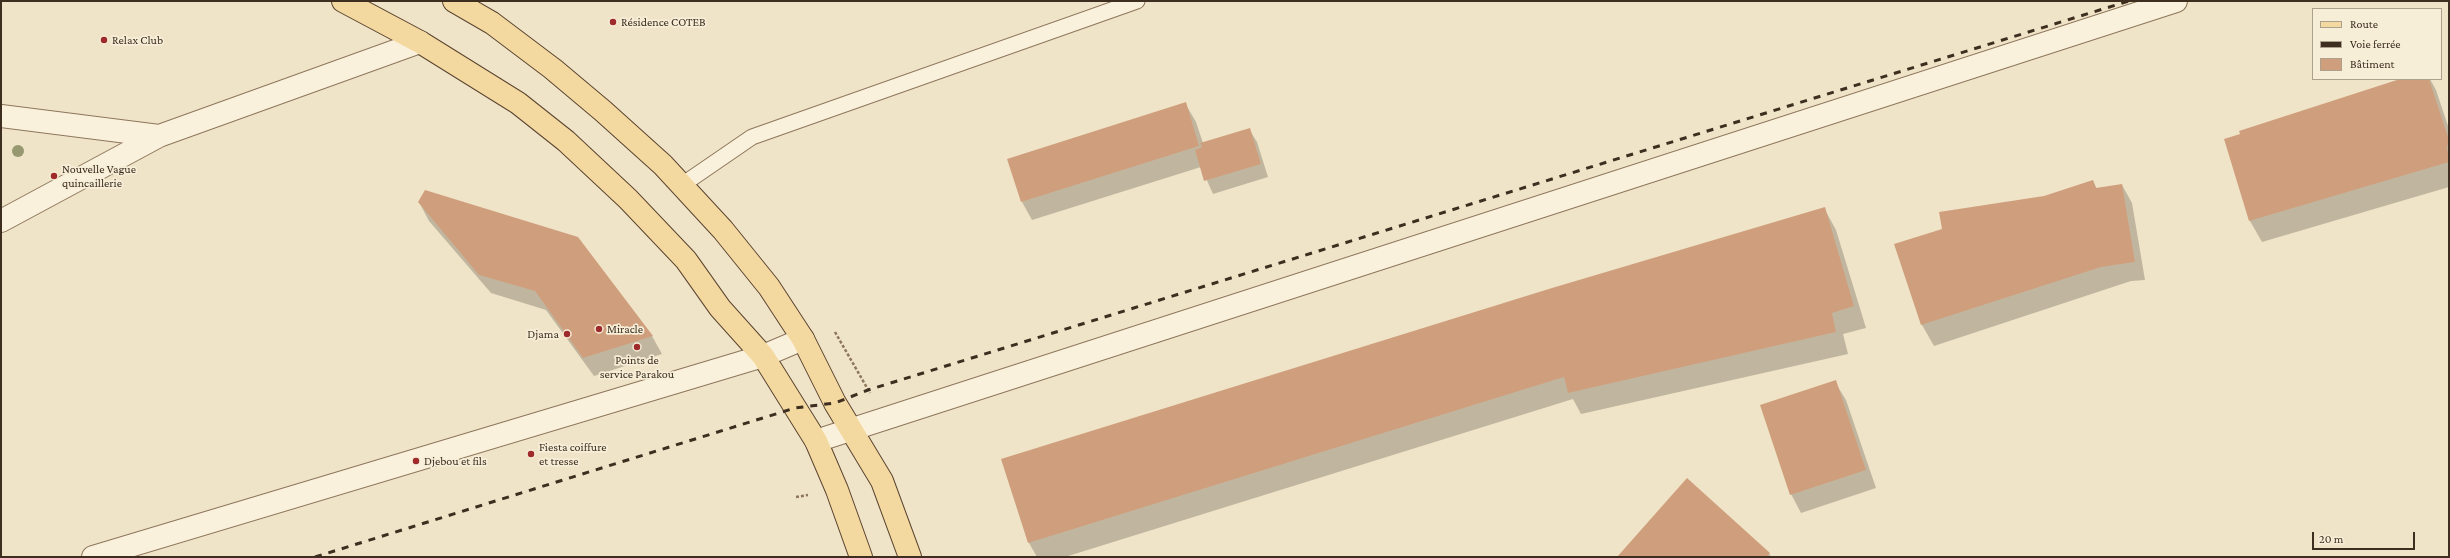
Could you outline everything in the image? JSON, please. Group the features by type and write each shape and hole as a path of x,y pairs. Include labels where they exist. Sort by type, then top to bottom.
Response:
{"main road":[{"path":"343,1 420,42 518,103 571,146 628,199 686,260 720,308 763,356 816,441 837,490 861,557"},
{"path":"454,1 492,23 553,69 652,155 723,230 769,287 803,339 850,430 882,481 910,557"}],"street":[{"path":"816,441 2176,1"},
{"path":"1,222 159,136 420,42"},
{"path":"1,116 159,136"},
{"path":"93,557 763,356 803,339"}],"lane":[{"path":"682,185 752,138 1137,1"}],"building":[{"path":"2397,80 2429,80 2449,140 2447,147 2449,162 2249,221 2224,139 2240,134 2239,131"},
{"path":"1186,102 1199,146 1021,202 1007,159"},
{"path":"1250,128 1261,164 1204,181 1195,150 1202,147 1200,143"},
{"path":"2093,180 2096,188 2122,184 2135,262 2101,267 1921,325 1894,244 1942,229 1939,212 2044,196"},
{"path":"425,190 578,237 653,336 583,358 535,291 479,275 418,202"},
{"path":"1825,207 1854,306 1832,313 1836,332 1568,393 1564,377 1028,543 1001,459 1552,288"},
{"path":"1836,380 1866,470 1790,495 1760,405"},
{"path":"1687,478 1770,553 1766,557 1617,557"}],"railway":[{"path":"315,557 795,408 835,403 868,390 2129,1"}],"place":[{"name":"Résidence COTEB","path":"613,22"},
{"name":"Relax Club","path":"104,40"},
{"name":"Nouvelle Vague quincaillerie","path":"54,176"},
{"name":"Miracle","path":"599,329"},
{"name":"Djama","path":"567,334"},
{"name":"Points de service Parakou","path":"637,347"},
{"name":"Fiesta coiffure et tresse","path":"531,454"},
{"name":"Djebou et fils","path":"416,461"}]}
